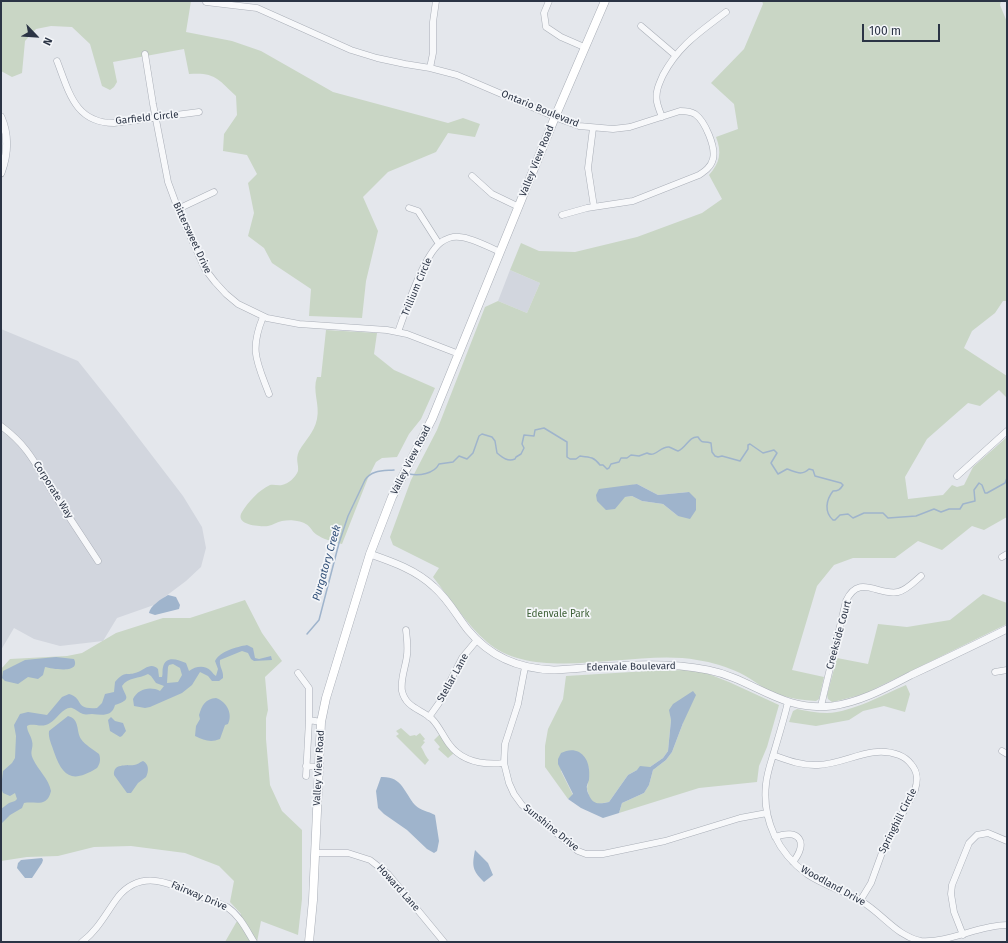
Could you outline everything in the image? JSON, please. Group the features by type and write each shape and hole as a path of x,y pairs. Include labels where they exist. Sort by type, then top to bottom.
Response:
{"main road":[{"name":"Valley View Road","path":"309,942 316,853 322,722 326,698 370,554 392,497 432,419 555,117 605,1"}],"street":[{"path":"256,1 257,8"},
{"path":"430,68 436,1"},
{"path":"549,1 544,13 546,27 561,37 584,48"},
{"name":"Ontario Boulevard","path":"206,2 257,8 351,50 384,60 430,68 457,75 579,126 613,129 630,127 680,111 687,111 700,119 712,144 714,152 710,166 699,175 633,201 594,207 562,215"},
{"path":"662,117 657,102 657,93 661,80 675,55 692,38 726,12"},
{"path":"641,26 675,55"},
{"name":"Bittersweet Drive","path":"146,54 168,182 205,269 226,294 238,304 263,317 294,323 368,328 398,332 459,354"},
{"name":"Garfield Circle","path":"57,61 74,103 87,116 95,120 106,123 200,112"},
{"path":"1,117 6,133 7,143 5,163 1,173"},
{"path":"593,128 588,168 594,207"},
{"path":"472,176 492,194 519,207"},
{"path":"178,208 214,192"},
{"path":"409,208 418,211 439,244 446,239 460,237 500,252"},
{"name":"Trillium Circle","path":"398,332 423,268 431,253 439,244"},
{"path":"263,317 257,332 255,348 258,365 269,394"},
{"name":"Corporate Way","path":"1,426 15,437 33,457 52,491 98,561"},
{"path":"958,476 1007,431"},
{"name":"Edenvale Boulevard","path":"370,554 408,569 426,580 444,597 477,640 500,657 525,667 554,670 655,664 692,667 710,670 728,676 771,696 801,705 821,706 847,703 870,695 1007,629"},
{"name":"Creekside Court","path":"821,706 846,601 852,591 863,587 889,592 901,591 921,576"},
{"path":"406,630 407,654 402,689 407,701 411,706 429,717 439,728 450,746 458,753 476,762 485,764 504,763"},
{"name":"Stellar Lane","path":"429,717 440,703 462,658 477,640"},
{"name":"Sunshine Drive","path":"525,667 518,704 505,744 504,763 508,782 522,805 571,846 586,854 595,855 626,850 665,841 740,818 767,814"},
{"path":"995,672 1007,670"},
{"path":"298,673 310,692 310,720 306,776"},
{"name":"Woodland Drive","path":"788,702 766,783 766,799 767,814 771,828 775,837 793,862 808,875 860,900 871,907 901,933 921,941 933,941 963,935 992,926 1007,925"},
{"path":"310,720 322,722"},
{"name":"Springhill Circle","path":"773,755 790,761 817,766 830,764 862,754 883,752 904,758 910,762 914,768 917,775 915,790 882,850 871,882 860,900"},
{"path":"306,766 319,767"},
{"path":"963,935 954,912 951,894 952,885 969,843 977,835 988,833 1007,841"},
{"path":"775,837 783,834 791,834 798,837 801,842 801,849 793,862"},
{"path":"626,850 627,858"},
{"name":"Howard Lane","path":"316,853 348,854 359,856 370,860 379,866 388,874 444,942"},
{"name":"Fairway Drive","path":"82,942 99,926 119,896 127,888 137,883 152,880 171,884 227,907 237,916 254,942"}],"shaded area":[{"path":"510,270 540,283 527,313 498,301"},
{"path":"1,329 78,361 183,496 202,527 206,548 201,567 186,581 154,605 117,618 103,641 60,646 34,639 14,628 1,650"}],"green space":[{"path":"1,1 191,1 186,32 232,41 261,51 333,92 448,123 463,118 480,124 475,137 448,133 436,152 388,172 363,197 378,231 366,281 362,318 309,316 311,289 272,263 264,248 248,236 254,213 248,183 257,174 247,155 223,151 224,134 237,115 236,96 216,78 205,74 189,74 184,49 113,62 117,82 110,90 102,86 90,44 72,27 51,26 36,29 25,41 22,73 12,77 1,71"},
{"name":"Edenvale Park","path":"762,1 1001,1 1000,5 1007,22 1007,301 1003,301 995,313 972,331 964,348 1007,376 1007,398 999,390 980,406 968,403 927,439 905,477 908,499 943,495 952,485 957,487 964,485 973,467 1007,437 1007,517 984,530 972,526 942,550 918,541 895,558 853,558 834,565 817,586 792,670 824,677 819,699 816,701 780,695 735,671 714,663 697,660 645,658 588,663 559,663 532,661 508,655 487,642 459,611 433,577 439,568 393,545 390,537 411,480 437,430 485,307 498,301 527,313 540,283 510,270 521,243 539,251 575,252 637,237 702,213 722,199 709,175 716,166 719,157 719,148 716,137 738,129 734,104 711,83 744,49 763,4","holes":["637,484 658,495 689,492 678,516 663,504 642,501 632,496 625,497 624,487"]},
{"path":"326,330 377,333 374,354 394,370 435,388 421,419 409,434 397,457 382,458 376,462 368,478 342,544 321,537 302,522 286,520 268,526 259,526 245,522 240,516 247,504 262,490 270,485 280,485 289,482 294,478 298,471 297,457 299,451 312,432 317,419 318,408 315,387 317,377 321,377"},
{"path":"983,594 1007,603 1007,624 864,694 832,702 828,699 827,695 837,658 868,664 878,624 907,627 950,620"},
{"path":"245,600 262,633 282,661 265,677 268,710 266,718 266,739 270,785 282,811 302,830 302,899 298,935 261,921 257,942 225,942 241,914 230,902 234,881 219,866 185,853 131,846 94,847 58,856 27,857 1,861 1,669 10,659 67,656 82,653 116,633 163,618 190,618"},
{"path":"685,670 706,673 779,705 767,747 759,766 757,782 699,788 619,813 622,803 644,793 649,785 653,770 666,760 672,752 683,723 670,710 671,720 668,751 663,758 650,767 637,770 628,775 609,802 598,804 594,803 590,799 587,789 589,769 583,756 578,752 561,771 573,795 568,799 545,767 545,746 548,729 563,699 566,676"},
{"path":"906,685 910,694 905,712 884,706 863,711 849,720 816,726 789,722 793,711 797,709 820,713 847,710"},
{"path":"401,728 410,736 416,736 420,733 425,739 423,741 425,742 421,747 429,760 425,765 396,736 399,734 396,731"},
{"path":"440,734 454,753 448,758 438,749 440,747 434,740"}],"water":[{"path":"637,484 658,495 689,492 696,499 696,510 690,519 678,516 663,504 642,501 632,496 625,497 615,509 606,510 597,501 596,495 599,489"},
{"path":"168,595 176,597 180,605 179,609 155,615 149,613 154,605"},
{"path":"247,645 253,648 255,658 259,659 271,656 272,660 254,661 248,653 242,651 220,660 223,678 219,681 212,681 208,676 200,672 192,685 182,693 150,707 145,708 134,706 133,699 141,691 145,689 156,689 160,691 164,686 156,683 148,674 124,683 122,686 126,699 115,705 112,712 103,715 84,714 69,708 47,724 42,726 27,726 32,743 32,756 48,782 51,791 47,800 44,802 24,803 22,808 10,815 1,824 1,809 17,799 15,793 10,796 3,793 1,788 3,771 15,758 16,736 14,725 20,714 28,712 47,715 62,697 69,694 74,696 82,706 97,708 102,703 105,694 114,692 115,682 124,674 138,672 153,666 158,669 159,677 162,677 165,663 173,659 186,663 189,671 197,667 203,667 209,669 216,676 218,669 215,661 217,658 229,650","holes":["173,664 180,668 182,675 178,682 167,683 169,665"]},
{"path":"56,657 74,659 74,667 70,669 54,669 45,667 43,675 38,679 28,677 18,684 5,681 2,678 3,671 25,660"},
{"path":"693,691 696,695 672,752 666,760 653,770 649,785 644,793 622,803 619,813 603,818 581,808 568,799 573,794 558,764 558,759 561,753 572,750 577,751 585,758 589,768 587,788 592,801 597,803 609,802 628,775 637,770 640,766 650,767 663,758 668,751 671,720 669,710 673,704"},
{"path":"216,698 223,702 228,709 230,716 228,724 225,725 220,739 213,741 201,739 195,736 196,726 200,719 199,715 203,705 207,701"},
{"path":"68,716 76,722 81,739 100,756 99,765 89,773 75,776 70,775 61,768 57,761 49,731"},
{"path":"111,717 115,721 123,723 126,731 122,736 120,737 110,731 108,720"},
{"path":"143,761 148,768 146,777 138,783 131,793 127,793 114,775 114,771 118,767 124,765 135,765"},
{"path":"381,777 394,779 402,786 415,805 420,809 435,815 439,841 437,851 434,853 427,849 407,830 378,808 376,791"},
{"path":"475,850 488,863 493,875 484,882 474,868 473,860"},
{"path":"42,858 42,863 32,878 25,878 17,868 18,863 21,860"}],"waterway":[{"name":"Purgatory Creek","path":"409,474 426,474 434,470 439,464 453,462 459,456 467,459 473,453 479,436 482,434 492,437 495,441 497,453 508,460 515,459 521,454 524,448 522,444 524,435 534,436 535,430 544,428 567,442 567,457 570,459 576,459 580,456 589,457 596,460 600,465 603,465 607,469 611,464 619,462 621,458 627,458 631,455 639,456 647,453 653,454 666,447 678,451 695,437 698,437 702,442 711,443 712,452 715,456 722,456 740,461 748,449 748,445 750,444 763,453 774,450 777,453 771,463 778,474 787,469 801,473 809,469 813,470 815,476 841,483 843,485 839,490 833,491 829,498 827,510 833,520 840,515 848,514 853,518 864,513 883,513 888,518 916,516 934,509 941,512 949,509 960,509 963,504 975,501 974,490 979,483 982,485 985,493 987,493 1005,483 1007,478"},
{"name":"Purgatory Creek","path":"307,634 319,620 339,543 348,516 365,480 371,474 394,470"}]}
